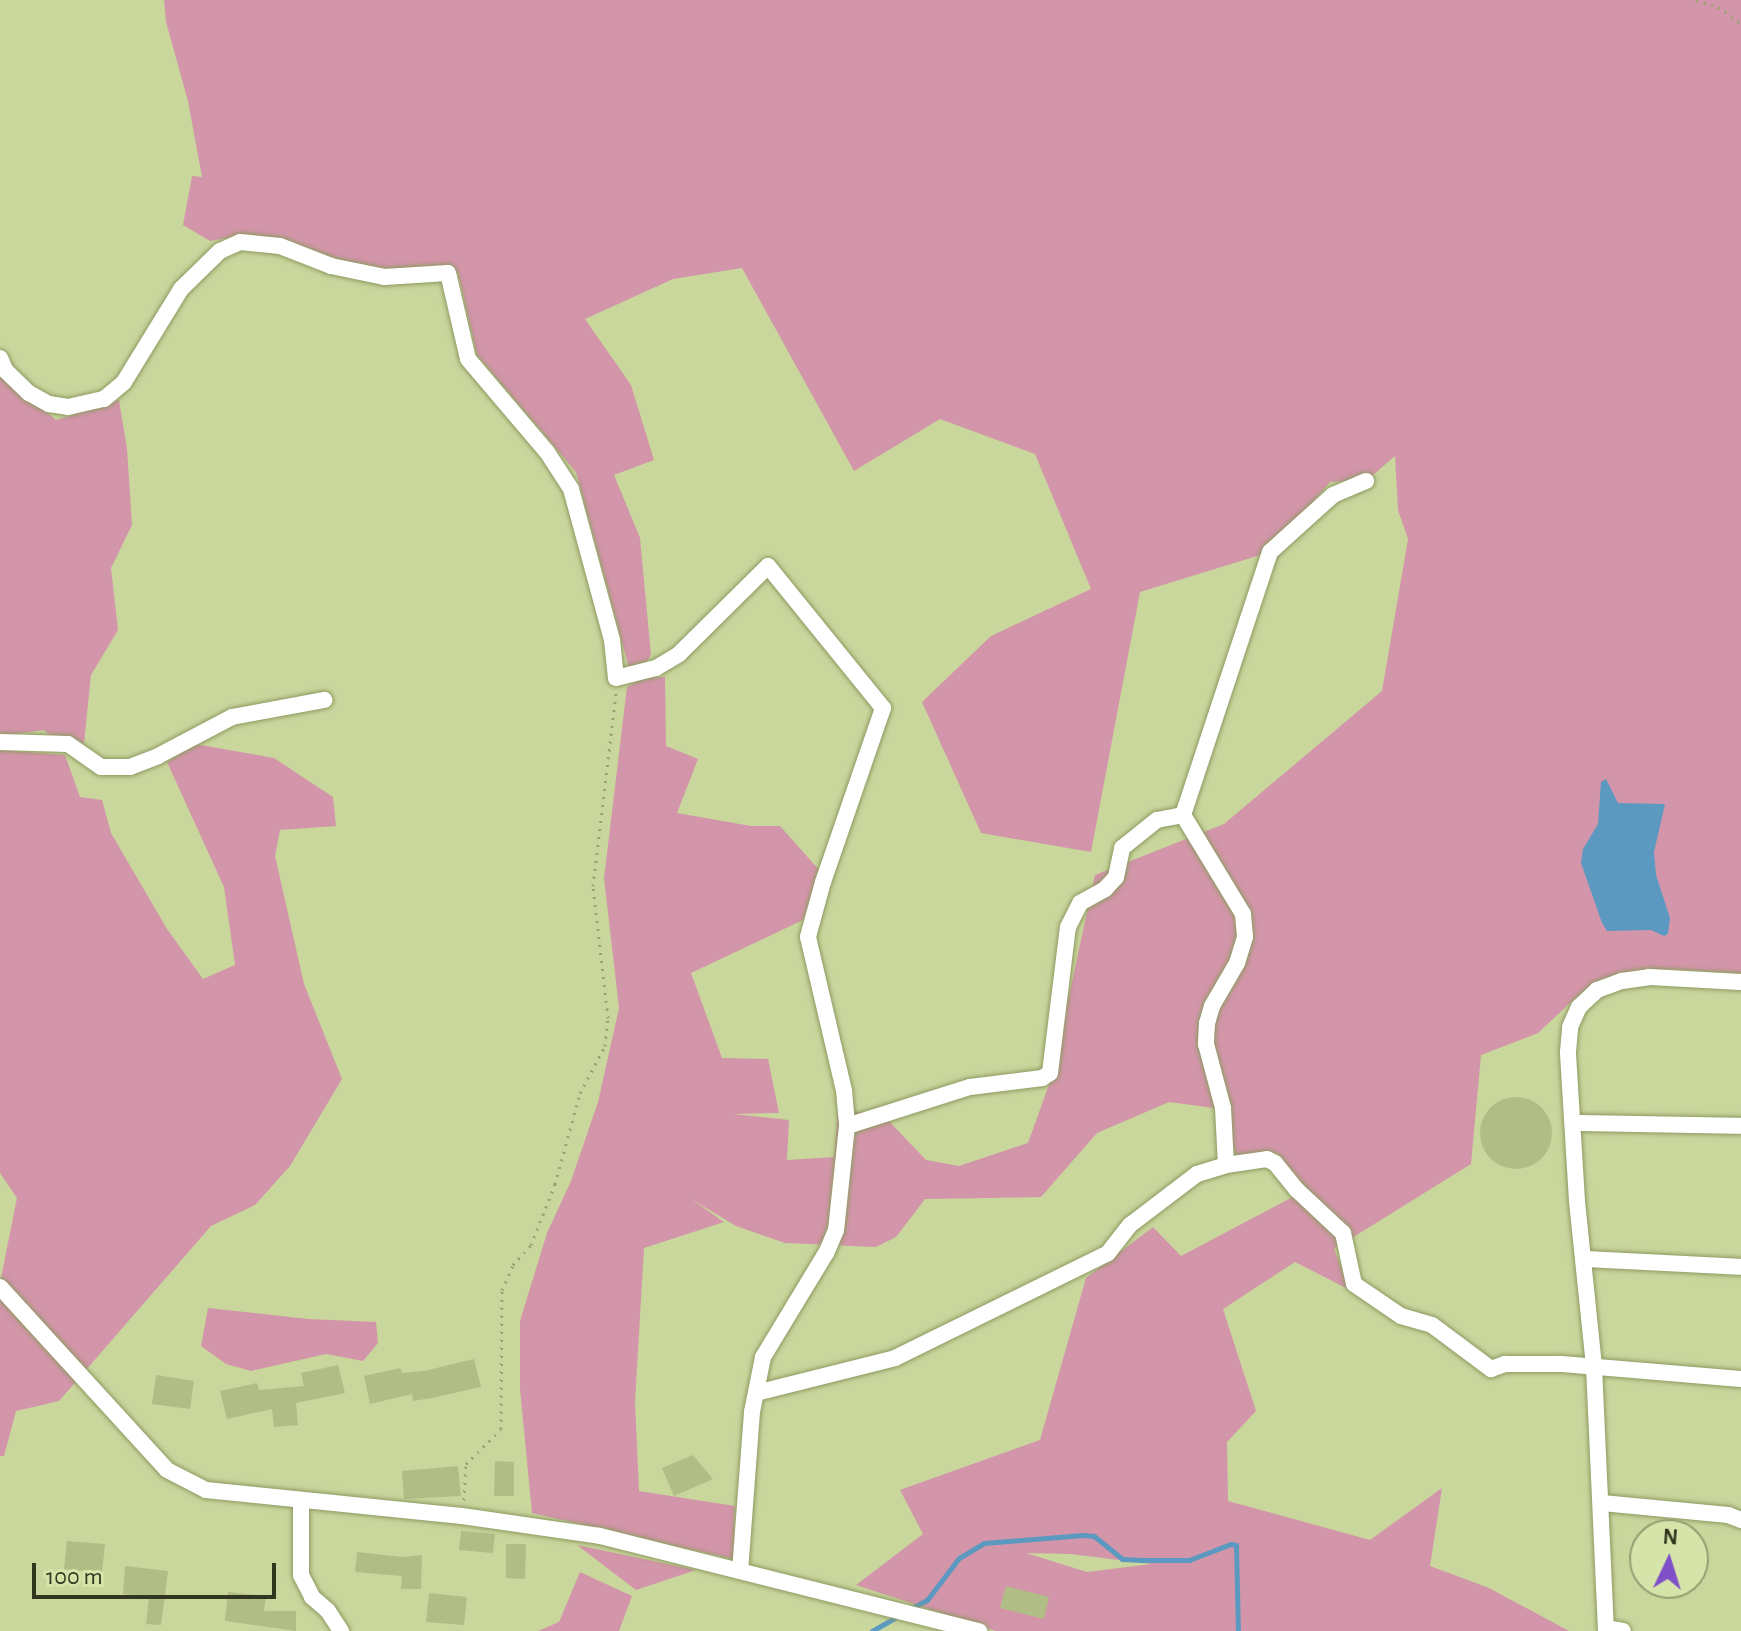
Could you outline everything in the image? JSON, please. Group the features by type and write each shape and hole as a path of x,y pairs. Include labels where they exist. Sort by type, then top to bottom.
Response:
{"street":[{"path":"0,358 5,370 29,393 49,404 68,407 104,399 124,382 181,289 220,251 240,242 280,246 331,266 369,274 421,277 448,273 468,359 547,452 571,489 612,640 616,678 666,663 768,566 883,708 823,882 808,937 844,1090 847,1126 836,1230 826,1253 763,1357 756,1393 740,1571"},
{"path":"1226,1165 1223,1108 1206,1044 1207,1023 1212,1006 1237,963 1245,937 1243,914 1183,815 1270,552 1333,495 1366,481"},
{"path":"0,742 68,744 101,767 130,767 158,756 232,717 324,700"},
{"path":"847,1126 970,1087 1042,1078 1050,1073 1068,927 1080,903 1105,889 1116,877 1122,848 1144,828 1157,820 1183,815"},
{"path":"1623,1631 1606,1629 1594,1366 1577,1201 1575,1123 1568,1052 1570,1027 1579,1007 1597,990 1649,977 1741,982"},
{"path":"1575,1123 1741,1126"},
{"path":"756,1393 895,1358 1108,1253 1130,1225 1197,1174 1226,1165 1267,1159 1275,1163 1297,1190 1343,1233 1354,1284 1401,1316 1432,1325 1491,1369 1505,1364 1594,1366 1741,1379"},
{"path":"1584,1259 1741,1267"},
{"path":"0,1287 167,1470 206,1490 462,1516 600,1536 979,1631"},
{"path":"301,1502 301,1575 312,1597 328,1611 341,1631"},
{"path":"1602,1503 1728,1515 1741,1520"}],"path":[{"path":"1696,0 1718,7 1741,24"},
{"path":"462,1516 466,1464 501,1429 502,1290 513,1265 531,1245 555,1184 580,1093 605,1046 607,1005 593,886 611,752 616,678"}],"shaded area":[{"path":"164,0 1741,0 1741,973 1663,969 1618,973 1585,989 1538,1033 1481,1055 1471,1164 1334,1249 1350,1290 1295,1262 1223,1309 1256,1411 1227,1442 1228,1501 1370,1540 1442,1488 1430,1566 1489,1588 1569,1631 996,1631 856,1585 923,1534 900,1490 1040,1440 1086,1278 1153,1227 1181,1256 1304,1191 1277,1153 1236,1155 1221,1109 1169,1102 1097,1133 1041,1197 925,1199 896,1237 876,1247 785,1243 736,1226 691,1199 724,1222 644,1248 635,1402 639,1491 735,1506 733,1559 532,1513 520,1389 520,1321 547,1233 571,1181 598,1102 619,1008 604,878 627,687 644,678 665,677 666,746 698,759 677,813 751,826 780,826 820,871 803,920 691,973 722,1058 768,1059 779,1113 733,1114 789,1120 787,1160 834,1157 838,1109 883,1115 926,1160 959,1166 1028,1143 1051,1079 1095,875 1224,824 1382,691 1408,539 1398,510 1395,456 1366,481 1330,482 1270,552 1140,592 1091,852 981,833 922,702 991,636 1091,589 1035,454 940,419 854,471 742,268 673,279 585,319 631,385 654,460 614,475 640,538 651,655 645,664 629,668 576,472 477,355 458,273 366,267 249,234 210,241 183,225 192,176 202,177 188,101 166,22","holes":["1026,1553 1070,1554 1151,1564 1087,1572"]},
{"path":"0,373 56,420 119,400 127,449 132,525 111,568 118,630 91,675 84,743 51,736 44,730 0,736"},
{"path":"195,744 274,758 333,797 336,826 280,830 275,856 304,984 342,1079 290,1166 255,1205 211,1226 59,1401 16,1411 4,1456 0,1456 0,1283 17,1198 0,1173 0,750 65,755 80,797 102,800 111,833 167,929 203,979 235,965 224,887 167,762"},
{"path":"208,1308 308,1319 376,1322 378,1343 363,1361 326,1354 251,1371 226,1364 201,1346"},
{"path":"577,1545 696,1570 636,1590"},
{"path":"580,1572 632,1596 619,1631 538,1631 559,1622"}],"water":[{"path":"1606,779 1618,803 1665,804 1654,852 1656,875 1670,918 1668,934 1664,936 1651,930 1607,931 1602,923 1581,863 1583,849 1598,824 1601,782"}],"building":[{"path":"1523,1097 1542,1107 1550,1119 1550,1147 1542,1159 1530,1167 1509,1169 1490,1159 1482,1147 1480,1126 1490,1107 1502,1099"},
{"path":"474,1359 481,1387 413,1401 412,1394 370,1404 364,1376 400,1368 402,1373 424,1371"},
{"path":"338,1365 345,1393 296,1403 298,1425 274,1427 272,1409 227,1419 220,1391 257,1383 259,1390 304,1386 301,1373"},
{"path":"156,1375 194,1381 190,1409 152,1404"},
{"path":"693,1455 713,1479 674,1496 662,1468"},
{"path":"495,1461 514,1462 514,1496 494,1496"},
{"path":"458,1466 461,1496 404,1499 402,1471"},
{"path":"461,1531 495,1534 493,1553 459,1550"},
{"path":"67,1541 105,1544 102,1573 64,1569"},
{"path":"506,1544 526,1544 525,1579 506,1578"},
{"path":"357,1552 402,1557 422,1555 421,1589 401,1589 402,1576 355,1572"},
{"path":"125,1566 168,1571 161,1625 146,1624 149,1597 123,1594"},
{"path":"1006,1586 1049,1597 1044,1619 1000,1608"},
{"path":"228,1592 266,1596 264,1611 296,1611 296,1631 225,1621"},
{"path":"429,1593 467,1597 464,1625 426,1622"}],"waterway":[{"path":"910,1609 927,1600 959,1558 984,1543 1094,1536 1122,1559 1142,1560 1189,1560 1231,1544 1236,1545 1238,1631"},
{"path":"872,1631 898,1616"}]}
